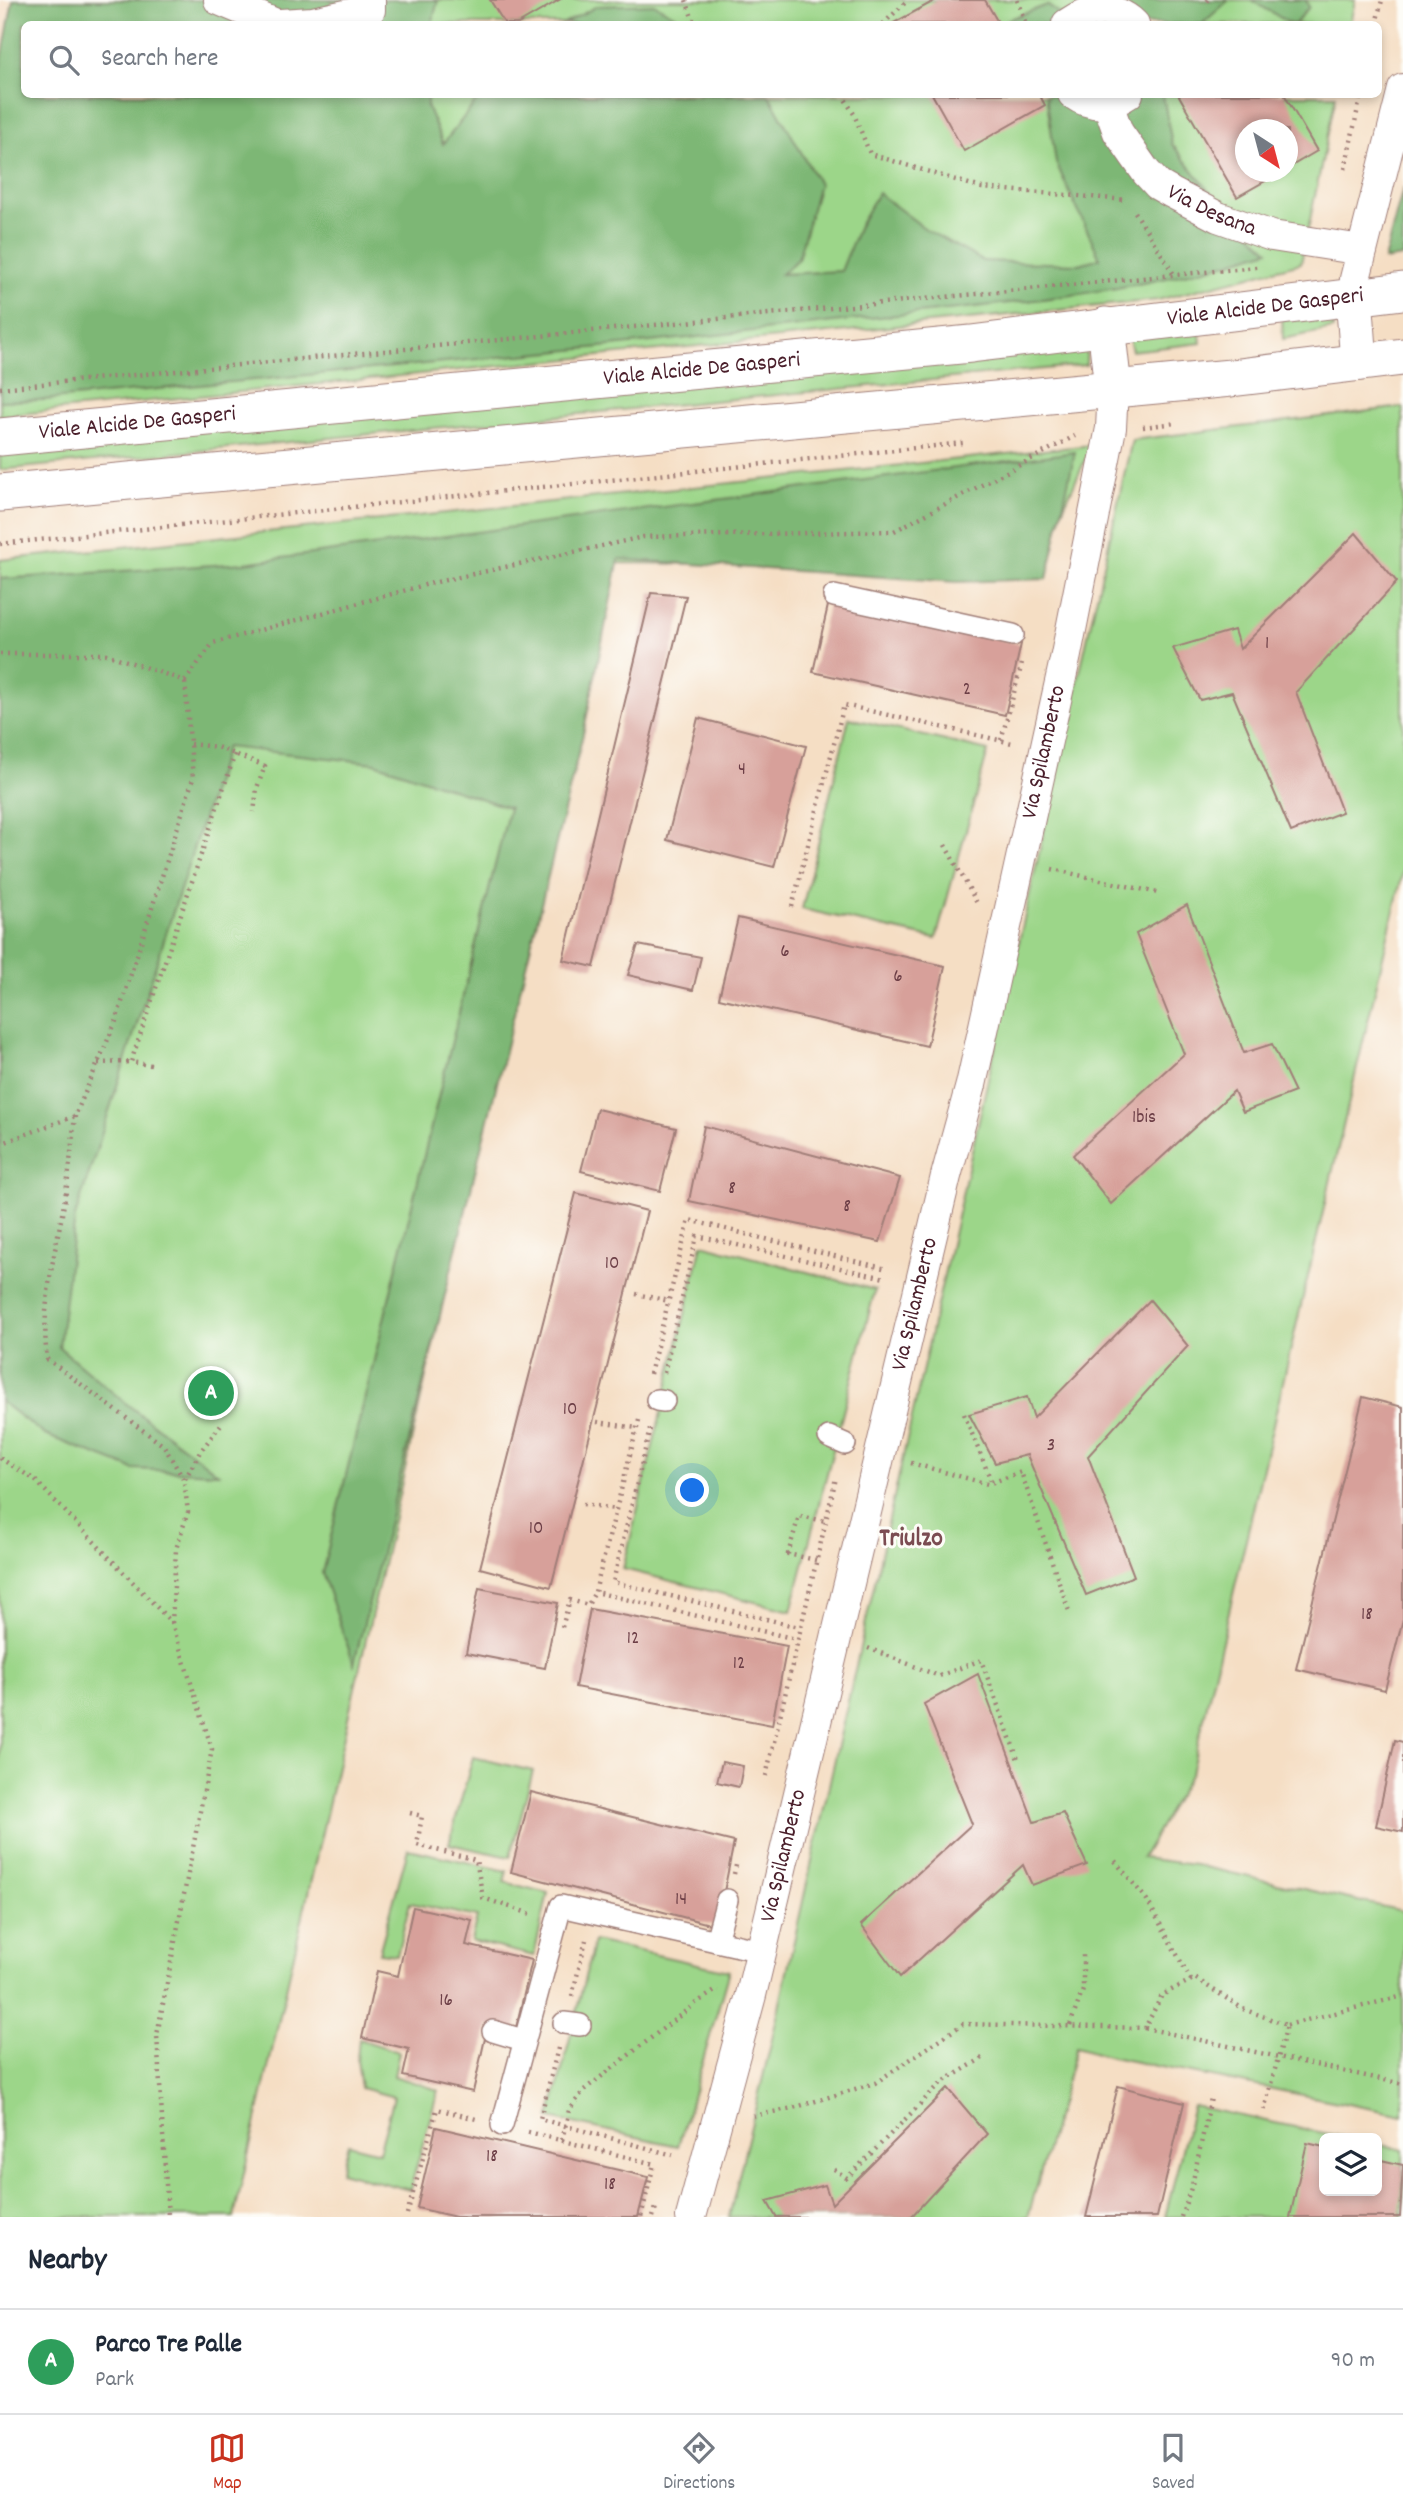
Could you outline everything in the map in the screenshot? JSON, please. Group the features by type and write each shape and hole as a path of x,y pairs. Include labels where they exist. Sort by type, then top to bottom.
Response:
{"street":[{"path":"219,0 279,18 304,21"},
{"path":"318,21 370,10 370,0"},
{"path":"1072,21 1079,16 1105,10 1118,13 1130,21"},
{"path":"1359,362 1354,296 1362,250 1403,89"},
{"name":"Via Desana","path":"1081,98 1093,104 1118,99 1118,132 1146,172 1158,185 1172,193 1218,216 1272,236 1362,250"},
{"name":"Viale Alcide De Gasperi","path":"0,437 971,344 1403,291"},
{"path":"1106,327 1113,388"},
{"path":"0,493 1230,378 1403,357"},
{"name":"Via Spilamberto","path":"691,2217 751,1995 946,1176 971,1085 1066,655 1107,447 1113,388"},
{"path":"834,596 1019,642"},
{"path":"716,1941 727,1900"},
{"path":"502,2125 561,1906 761,1951"},
{"path":"493,2031 523,2040"}],"path":[{"path":"687,0 693,20 700,21"},
{"path":"886,21 908,0"},
{"path":"1017,0 1025,21"},
{"path":"1377,21 1382,0"},
{"path":"844,98 870,154 982,188 1127,200 1176,276"},
{"path":"1345,171 1360,98"},
{"path":"0,387 1262,267"},
{"path":"167,2217 157,2035 212,1749 172,1623 176,1549 188,1512 184,1480 164,1446 47,1359 43,1330 49,1275 65,1192 75,1116 116,1021 193,779 185,681 213,643 432,583 643,537 894,531 1086,431 1058,434"},
{"path":"0,544 974,442"},
{"path":"1001,740 1019,642"},
{"path":"0,654 106,654 185,681"},
{"path":"792,907 844,705 1018,745"},
{"path":"190,744 217,747 265,765 257,789 254,812"},
{"path":"131,1062 235,754"},
{"path":"946,845 978,905"},
{"path":"1021,861 1158,893"},
{"path":"98,1063 131,1062 151,1065"},
{"path":"0,1144 75,1116"},
{"path":"650,1377 689,1220 887,1269"},
{"path":"799,1628 613,1582 660,1401 697,1236 885,1278"},
{"path":"636,1294 669,1301"},
{"path":"964,1414 992,1483"},
{"path":"562,1627 570,1600 588,1605 595,1592 640,1415"},
{"path":"597,1422 637,1428"},
{"path":"184,1480 200,1452 222,1423"},
{"path":"882,1451 911,1463 988,1484 1021,1472 1069,1611"},
{"path":"0,1458 35,1480 172,1623"},
{"path":"583,1504 616,1509"},
{"path":"816,1560 788,1554 799,1516 826,1521"},
{"path":"595,1592 796,1639"},
{"path":"834,1644 869,1648 939,1676 981,1660 1019,1762"},
{"path":"410,1812 422,1816 417,1844 476,1860 483,1898 556,1922"},
{"path":"1115,1861 1147,1900 1191,1980"},
{"path":"589,1930 572,2024 540,2119 670,2154 707,2161"},
{"path":"1070,2025 1083,1990 1083,1954"},
{"path":"1145,2028 1162,1995 1195,1978 1243,2009 1287,2025 1403,1996"},
{"path":"562,2140 569,2110 584,2090 696,2003 715,1991 751,1995"},
{"path":"754,2116 793,2108 874,2083 963,2024 1145,2028 1403,2084"},
{"path":"1264,2110 1287,2025"},
{"path":"834,2169 848,2178 941,2083 985,2056"},
{"path":"1181,2217 1192,2185 1211,2098"},
{"path":"407,2214 437,2109 654,2164 640,2217"}],"green space":[{"path":"13,0 438,0 433,21 21,21 21,98 427,98 427,106 443,144 479,98 771,98 819,184 798,259 781,274 841,271 859,226 878,193 927,230 983,261 1079,264 1100,258 1056,163 1046,98 1164,98 1172,144 1223,208 1269,250 1164,279 1004,304 543,353 44,400 0,401 0,69"},
{"path":"38,0 1355,0 1351,21 34,21"},
{"path":"1095,0 1229,0 1205,21 1092,21"},
{"path":"1251,0 1306,0 1309,7 1297,21 1286,21"},
{"path":"654,4 685,21 570,21 597,6"},
{"path":"1047,5 1070,21 1008,21"},
{"path":"23,98 1335,98 1301,263 1158,300 0,416 0,184"},
{"path":"1403,188 1403,257 1384,260"},
{"path":"1333,315 1333,329 1283,339 1282,316"},
{"path":"1199,325 1201,343 1132,351 1128,335"},
{"path":"1087,340 1086,365 0,470 0,451"},
{"path":"1403,407 1403,872 1191,1773 1142,1858 1195,1865 1403,1911 1403,2115 1111,2057 1076,2047 1028,2217 729,2217 769,2052 1132,440"},
{"path":"1092,445 1036,568 612,563 234,2217 0,2217 0,560"},
{"path":"1075,452 1047,579 957,582 619,559 584,730 354,1664 322,1573 509,808 375,763 226,747 75,1217 59,1347 124,1402 218,1473 133,1469 45,1435 0,1401 0,579 244,563"},
{"path":"849,718 988,751 936,939 802,909"},
{"path":"702,1244 875,1290 791,1611 623,1569"},
{"path":"473,1757 533,1771 510,1857 449,1844"},
{"path":"408,1849 507,1871 504,1882 548,1893 534,1956 471,1941 477,1917 410,1903 397,1955 379,1953"},
{"path":"594,1941 729,1971 678,2146 550,2118"},
{"path":"359,2039 399,2052 394,2076 438,2090 410,2190 340,2172 348,2144 379,2152 394,2097 361,2088 357,2060"},
{"path":"1193,2106 1324,2133 1319,2133 1319,2196 1382,2196 1382,2145 1403,2150 1403,2217 1165,2217"}],"building":[{"path":"490,0 559,0 523,21 503,21"},
{"path":"936,0 985,0 997,21 898,21"},
{"path":"934,98 1041,98 1045,105 964,151"},
{"path":"1180,98 1286,98 1317,151 1298,162 1298,119 1235,119 1235,182 1263,182 1237,197"},
{"path":"1356,533 1397,582 1296,692 1342,812 1291,832 1232,692 1200,700 1173,648 1234,630 1240,649"},
{"path":"651,593 686,596 594,967 563,960"},
{"path":"829,601 1021,644 1005,715 813,672"},
{"path":"698,718 806,746 774,867 667,840"},
{"path":"1187,905 1244,1053 1272,1044 1295,1092 1243,1112 1234,1091 1111,1204 1073,1155 1184,1054 1136,934"},
{"path":"738,918 945,966 927,1046 719,998"},
{"path":"638,945 701,957 693,990 628,975"},
{"path":"597,1109 676,1128 660,1191 581,1171"},
{"path":"704,1126 900,1178 880,1242 689,1201"},
{"path":"576,1193 647,1211 551,1587 480,1568"},
{"path":"1150,1300 1188,1346 1088,1456 1134,1576 1086,1595 1027,1455 995,1463 969,1414 1027,1397 1034,1418"},
{"path":"1363,1397 1403,1407 1403,1619 1385,1690 1296,1669"},
{"path":"479,1588 558,1603 545,1668 466,1653"},
{"path":"590,1609 787,1646 772,1725 575,1687"},
{"path":"978,1674 1034,1822 1063,1813 1087,1865 1032,1885 1023,1865 900,1977 861,1925 972,1824 924,1704"},
{"path":"1395,1740 1403,1742 1403,1832 1376,1826"},
{"path":"722,1762 743,1766 739,1787 717,1782"},
{"path":"531,1792 734,1842 717,1926 511,1872"},
{"path":"413,1907 472,1920 466,1945 532,1960 515,2032 488,2025 473,2092 403,2076 409,2049 362,2038 377,1971 398,1976"},
{"path":"1118,2086 1184,2103 1157,2217 1086,2217"},
{"path":"948,2088 987,2134 911,2217 776,2217 767,2201 825,2185 832,2204"},
{"path":"436,2127 648,2177 638,2217 456,2217 417,2208"},
{"path":"1307,2143 1319,2146 1319,2196 1382,2196 1382,2160 1403,2165 1400,2217 1290,2217"}],"place":[{"name":"Parco Tre Palle","path":"211,1393"}],"district":[{"name":"Triulzo","path":"911,1539"}]}
